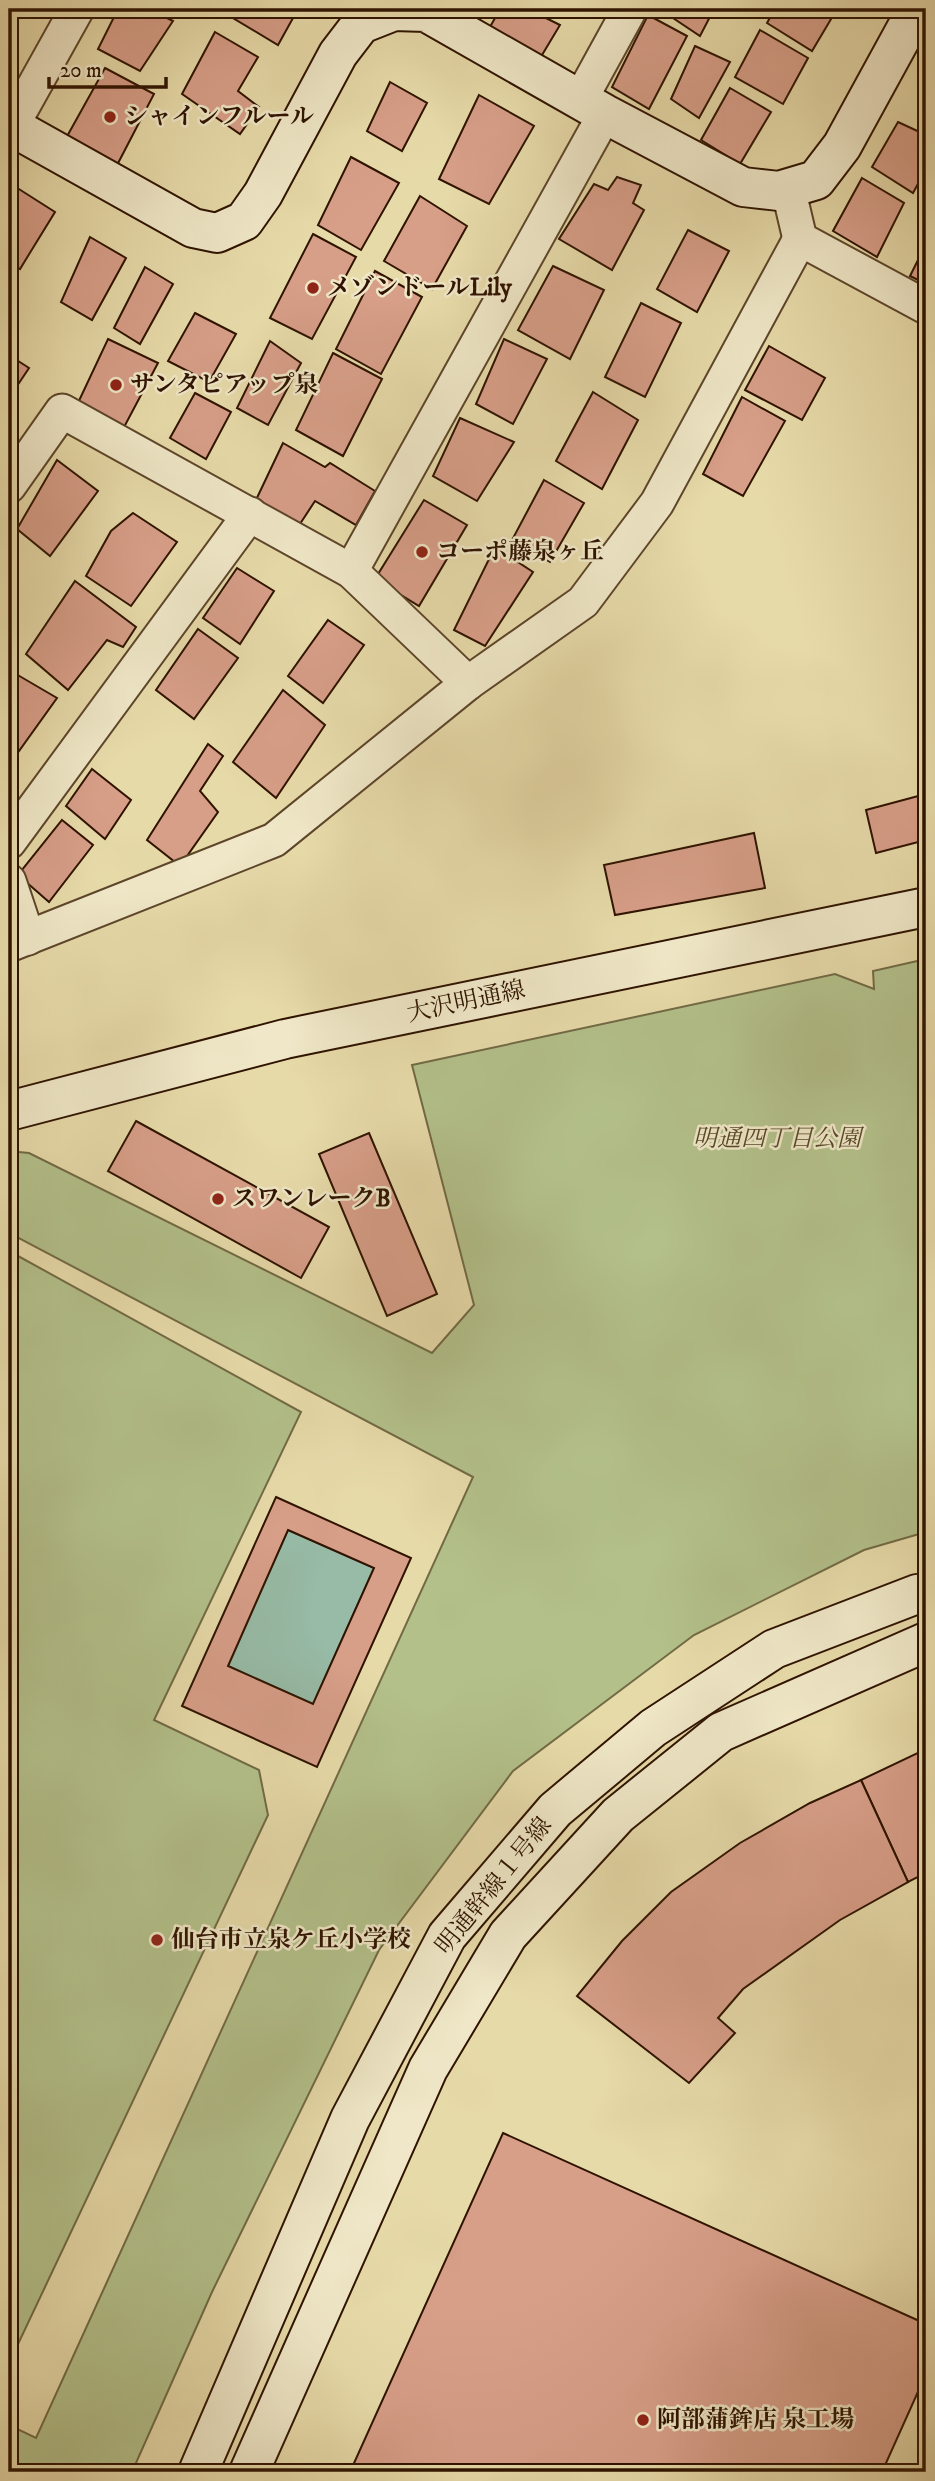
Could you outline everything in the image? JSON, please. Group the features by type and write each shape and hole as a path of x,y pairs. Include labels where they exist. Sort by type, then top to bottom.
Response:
{"street":[{"path":"77,9 10,128 193,228 217,233 244,221 263,194 338,54 361,24 379,13 426,12 593,107 743,187 779,191 816,180 842,146 917,9"},
{"path":"351,571 593,107 630,9"},
{"path":"9,881 18,942 274,840 468,683 583,602 657,503 800,239 788,188"},
{"path":"800,239 926,306"},
{"path":"9,486 62,411 351,571 468,683"},
{"path":"9,842 250,514"},
{"name":"大沢明通線","path":"9,1111 285,1039 926,907"},
{"name":"明通幹線１号線","path":"198,2472 350,2119 447,1936 555,1810 653,1728 774,1649 917,1594 926,1593"},
{"path":"249,2472 428,2069 508,1936 618,1815 720,1732 926,1642"}],"green space":[{"name":"明通四丁目公園","path":"926,959 926,1532 864,1550 694,1635 513,1771 379,1950 212,2292 132,2472 9,2472 9,2425 36,2438 473,1477 9,1233 9,1151 29,1153 432,1353 474,1305 412,1065 835,974 874,989 873,971"},
{"path":"9,1251 301,1412 154,1720 259,1770 268,1815 11,2359 9,2358"}],"shaded area":[{"path":"288,1530 374,1568 313,1704 228,1666"}],"building":[{"path":"118,9 149,9 173,21 140,71 98,49"},
{"path":"231,9 298,9 278,45 228,15"},
{"path":"500,9 528,9 560,25 539,60 490,27"},
{"path":"666,9 714,9 700,36 664,12"},
{"path":"775,9 837,9 812,51 767,23"},
{"path":"648,15 687,36 649,109 612,87"},
{"path":"760,30 808,58 783,104 735,77"},
{"path":"215,32 258,57 238,91 259,107 240,134 182,94"},
{"path":"695,46 730,62 699,118 671,99"},
{"name":"シャインフルール","path":"105,68 154,94 115,169 65,140"},
{"path":"390,82 427,103 402,151 367,131"},
{"path":"730,88 771,112 740,164 701,140"},
{"path":"479,95 534,126 489,204 439,179"},
{"path":"898,122 926,135 926,169 913,193 872,167"},
{"path":"351,157 399,183 361,250 318,225"},
{"path":"617,177 641,185 633,203 644,210 612,270 559,239 594,184 608,190"},
{"path":"862,178 904,203 877,257 833,231"},
{"path":"11,184 55,212 20,269 9,262"},
{"path":"420,196 467,226 432,289 384,261"},
{"path":"688,230 729,251 697,312 657,289"},
{"name":"メゾンドールLily","path":"313,234 356,257 312,339 270,318"},
{"path":"90,237 126,258 92,320 61,302"},
{"path":"926,244 926,284 910,276"},
{"path":"553,266 604,290 570,359 518,330"},
{"path":"145,267 173,284 140,344 114,328"},
{"path":"375,271 422,297 381,374 336,349"},
{"path":"641,303 681,323 645,397 605,377"},
{"path":"195,313 236,334 209,382 168,361"},
{"name":"サンタピアップ泉","path":"108,339 158,363 122,431 76,407"},
{"path":"504,339 547,359 513,424 476,404"},
{"path":"270,341 301,363 268,425 237,408"},
{"path":"769,346 825,378 802,420 745,390"},
{"path":"333,353 382,379 343,456 296,430"},
{"path":"9,355 29,368 9,398"},
{"path":"593,392 638,420 602,489 556,461"},
{"path":"195,393 231,412 206,459 170,438"},
{"path":"742,397 785,421 743,496 703,474"},
{"path":"460,418 514,442 477,501 433,476"},
{"path":"283,443 325,467 330,463 375,491 356,525 315,501 298,527 255,502"},
{"path":"57,460 98,491 50,556 17,529"},
{"path":"544,480 584,503 550,562 512,540"},
{"name":"コーポ藤泉ヶ丘","path":"424,500 467,525 419,606 375,579"},
{"path":"133,513 177,542 131,606 86,576 111,531"},
{"path":"495,547 533,572 485,646 454,630"},
{"path":"237,568 274,591 240,644 203,618"},
{"path":"75,581 136,627 123,647 107,640 68,690 26,654"},
{"path":"328,620 364,645 323,703 288,676"},
{"path":"198,629 238,658 194,719 156,690"},
{"path":"16,674 57,698 9,765 9,685"},
{"path":"283,690 325,725 276,798 233,762"},
{"path":"208,744 223,756 200,791 218,812 180,866 147,840"},
{"path":"92,769 131,800 105,839 66,806"},
{"path":"922,795 926,811 926,840 876,853 866,810"},
{"path":"62,820 93,845 49,902 18,875"},
{"path":"754,833 765,888 615,915 604,865"},
{"name":"スワンレークB","path":"136,1121 329,1227 301,1278 108,1171"},
{"path":"369,1133 437,1294 387,1316 319,1154"},
{"path":"276,1497 411,1558 317,1767 182,1706","holes":["288,1530 374,1568 313,1704 228,1666"]},
{"path":"926,1749 926,1873 908,1882 861,1780"},
{"path":"861,1780 908,1882 840,1920 743,1989 718,2018 735,2033 689,2083 577,1996 622,1941 671,1892 740,1843 810,1803"},
{"path":"503,2133 926,2324 926,2374 882,2472 350,2472"}],"place":[{"name":"シャインフルール","path":"110,117"},
{"name":"メゾンドールLily","path":"313,288"},
{"name":"サンタピアップ泉","path":"116,385"},
{"name":"コーポ藤泉ヶ丘","path":"422,552"},
{"name":"スワンレークB","path":"218,1199"},
{"name":"仙台市立泉ケ丘小学校","path":"157,1940"},
{"name":"阿部蒲鉾店 泉工場","path":"643,2420"}]}
